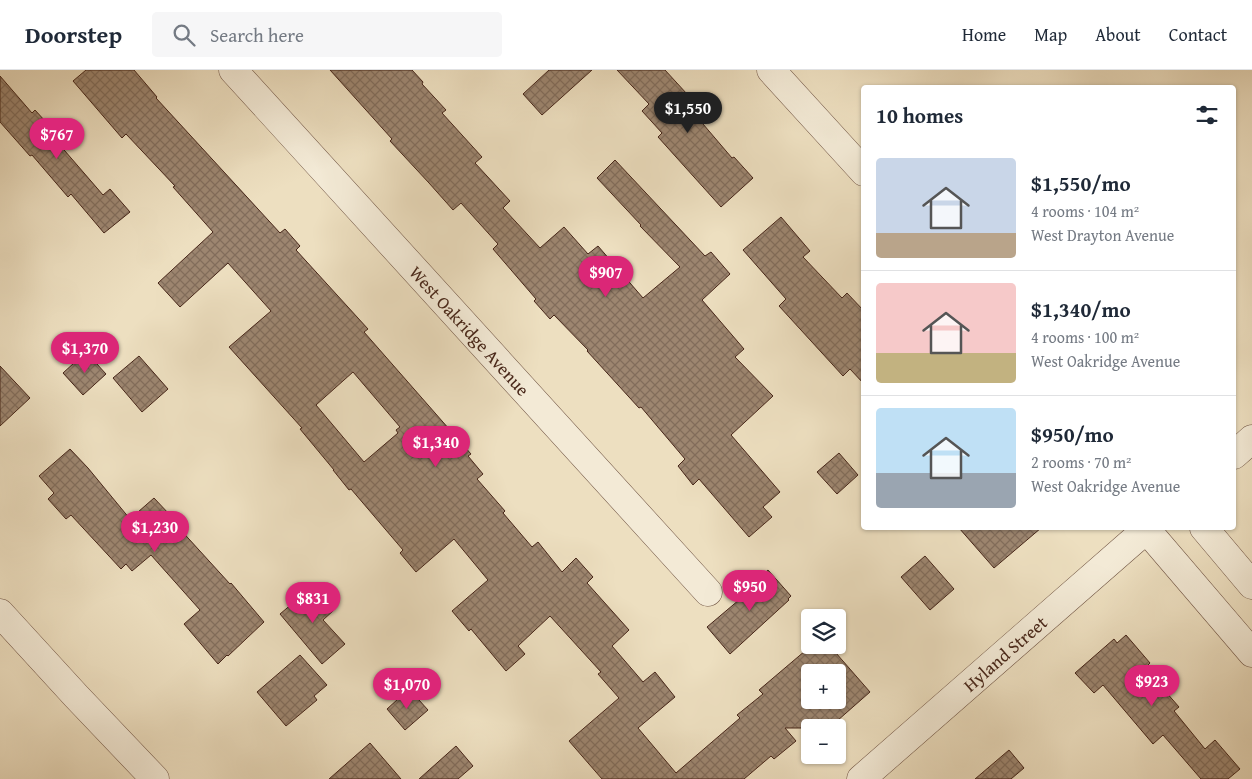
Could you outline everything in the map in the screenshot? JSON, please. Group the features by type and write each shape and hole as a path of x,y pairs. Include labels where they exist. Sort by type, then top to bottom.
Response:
{"street":[{"name":"West Oakridge Avenue","path":"233,70 708,592"},
{"path":"771,70 861,169"},
{"path":"1236,453 1252,439"},
{"name":"Hyland Street","path":"861,779 1145,530"},
{"path":"1149,530 1252,653"},
{"path":"1206,530 1252,585"},
{"path":"0,613 155,779"}],"building":[{"path":"86,70 134,70 156,98 280,233 285,229 300,246 296,250 368,329 364,332 471,454 468,456 483,474 477,479 505,511 503,513 532,547 538,542 562,572 576,558 593,577 587,583 629,630 612,646 643,682 655,672 675,697 638,728 676,773 740,718 737,715 763,694 759,690 801,654 837,654 846,664 801,664 801,709 846,709 846,664 870,692 839,719 801,719 801,728 785,728 796,741 774,759 771,756 744,779 602,779 569,741 619,698 598,674 601,672 550,616 518,646 525,654 506,671 471,629 469,631 452,611 488,580 454,539 416,572 400,553 403,550 351,489 349,490 300,429 302,428 229,347 271,311 228,263 180,307 158,283 213,232 173,187 175,186 126,134 122,138 73,81","holes":["353,372 400,427 396,430 398,433 364,462 316,405"]},
{"path":"330,70 412,70 446,110 442,113 482,157 475,163 510,201 503,208 540,248 564,227 588,254 598,246 643,298 680,267 597,178 615,160 705,256 711,252 730,274 702,300 744,349 735,357 773,396 731,435 780,492 763,507 772,517 749,537 699,479 693,485 678,466 685,459 641,407 639,408 554,315 550,319 534,301 536,299 493,249 498,244 461,203 453,210 390,141 392,139"},
{"path":"549,70 592,70 542,115 523,94"},
{"path":"617,70 665,70 709,118 703,124 732,158 734,157 753,178 721,207 658,137 662,133 642,111 649,104"},
{"path":"0,76 32,113 35,110 56,133 52,136 103,195 110,189 130,212 104,233 71,194 68,197 32,155 30,156 0,122"},
{"path":"781,217 810,251 803,257 842,298 847,293 861,308 861,381 850,369 843,376 779,306 786,299 743,250"},
{"path":"86,352 106,374 83,395 63,373"},
{"path":"139,356 168,389 142,412 113,378"},
{"path":"0,366 30,398 0,426"},
{"path":"70,449 130,519 154,498 264,622 218,664 184,624 200,610 151,555 132,571 126,564 121,569 71,515 66,519 48,499 54,493 39,476"},
{"path":"839,453 858,475 837,494 817,472"},
{"path":"961,530 1039,530 994,568"},
{"path":"925,556 954,589 930,610 901,577"},
{"path":"768,570 791,596 789,600 730,654 707,627 746,594 744,591"},
{"path":"313,586 334,610 323,620 345,644 322,664 280,614"},
{"path":"1126,635 1150,663 1145,668 1179,707 1174,711 1205,749 1215,740 1240,769 1228,779 1201,779 1163,735 1153,744 1103,685 1094,693 1075,673 1114,639 1117,643"},
{"path":"300,655 327,685 314,696 317,700 286,726 257,692"},
{"path":"409,689 428,710 405,730 387,709"},
{"path":"370,743 401,779 329,779"},
{"path":"456,746 473,766 458,779 419,779"},
{"path":"1009,750 1024,768 1011,779 975,779"}]}
